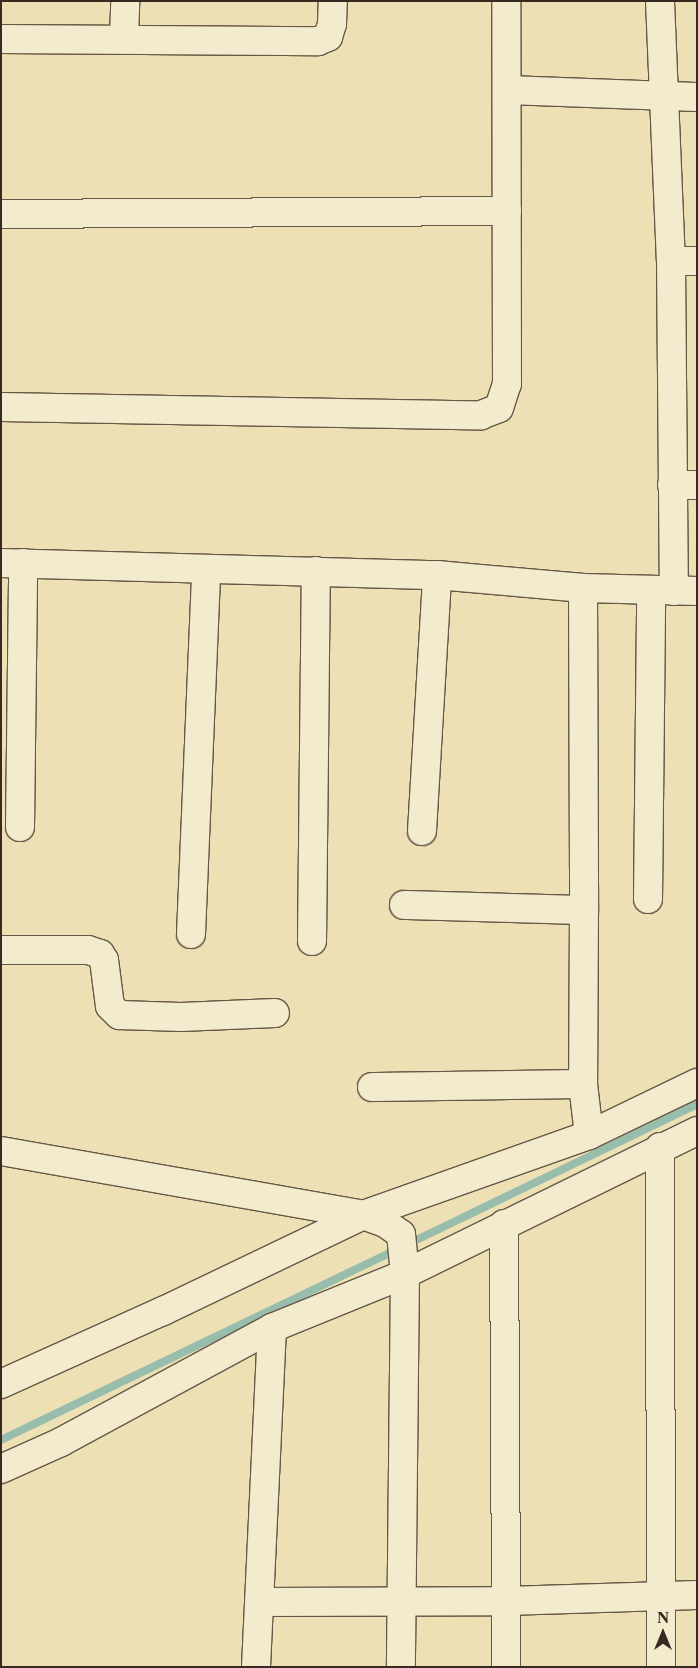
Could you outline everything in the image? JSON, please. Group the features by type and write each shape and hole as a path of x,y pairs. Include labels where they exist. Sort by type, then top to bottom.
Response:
{"street":[{"path":"124,1 124,38"},
{"path":"1,39 124,38 318,41 328,37 332,24 333,1"},
{"path":"1,407 481,416 500,408 507,384 508,90 506,1"},
{"path":"648,899 684,485 684,261 662,96 660,1"},
{"path":"508,90 697,97"},
{"path":"1,214 507,211"},
{"path":"20,827 12,563 437,575 583,588 674,591"},
{"path":"191,934 206,569"},
{"path":"312,941 316,571"},
{"path":"422,831 437,575"},
{"path":"583,588 583,1084 589,1135"},
{"path":"404,905 584,910"},
{"path":"1,950 88,950 100,954 104,960 110,1006 119,1015 181,1018 275,1013"},
{"path":"1,1384 163,1311 363,1215 589,1135 697,1083"},
{"path":"372,1087 583,1084"},
{"path":"1,1469 61,1442 404,1254 504,1224 660,1147 697,1132"},
{"path":"660,1147 661,1667"},
{"path":"1,1151 363,1215 385,1223 404,1254 401,1667"},
{"path":"504,1224 506,1667"},
{"path":"256,1667 272,1328"},
{"path":"259,1602 506,1601 697,1595"}],"waterway":[{"path":"408,1244 697,1104"},
{"path":"1,1440 398,1249"}]}
